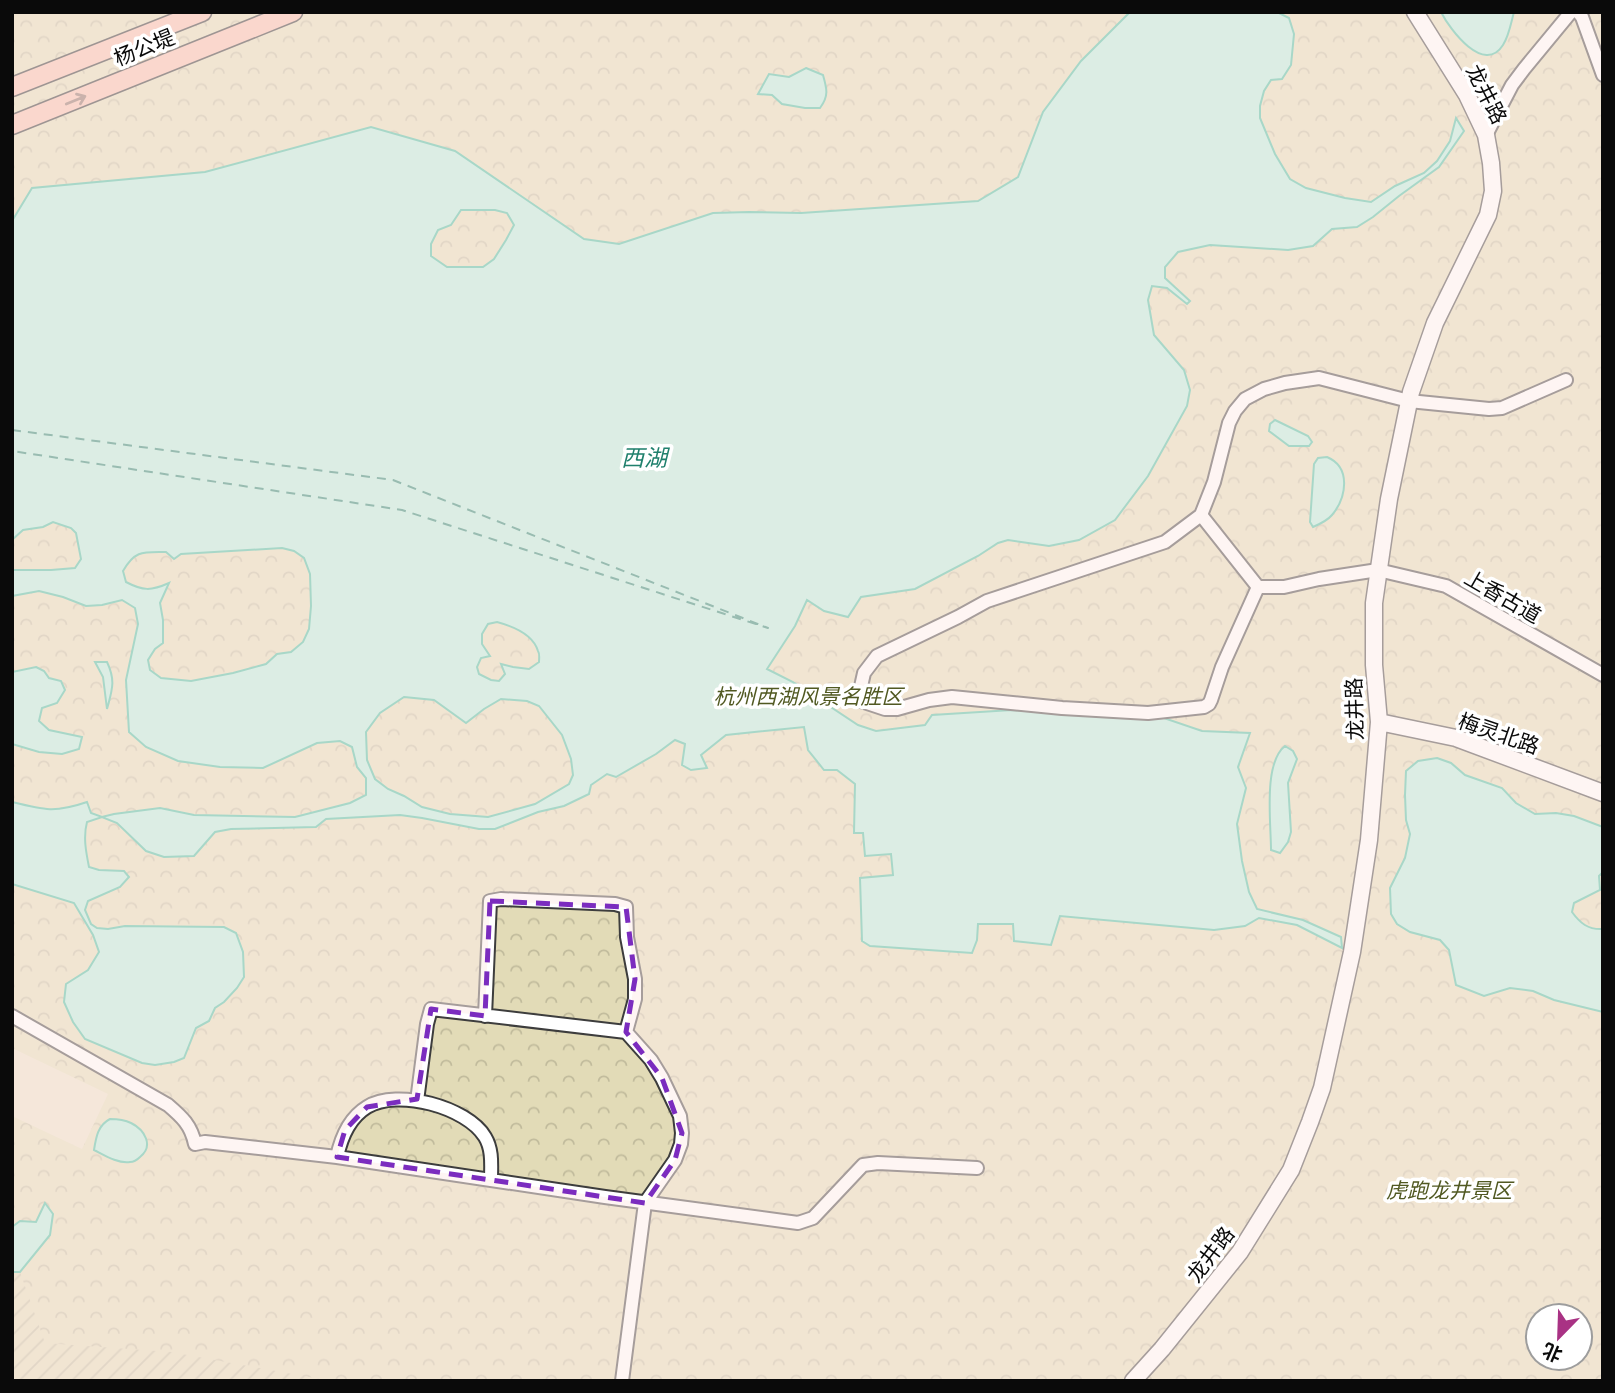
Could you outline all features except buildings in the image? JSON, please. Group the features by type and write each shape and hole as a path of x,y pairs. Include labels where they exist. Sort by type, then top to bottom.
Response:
{"main road":[{"name":"杨公堤","path":"12,87 202,12"},
{"name":"杨公堤","path":"12,125 293,12"}],"street":[{"name":"龙井路","path":"1133,1381 1240,1252 1291,1170 1322,1088 1352,952 1369,840 1379,722 1374,665 1374,603 1389,499 1409,401 1435,323 1488,215 1493,191 1486,135 1467,95 1415,12"},
{"path":"1486,135 1518,77 1571,12"},
{"path":"1578,12 1603,75"},
{"path":"1258,586 1211,700 1204,706 1148,713 952,698 929,700 897,709 885,709 858,701 864,673 877,656 987,601 1165,542 1201,515 1235,411 1245,399 1264,388 1319,378 1409,401 1489,409 1502,408 1566,380"},
{"path":"1201,515 1258,586 1284,587 1378,570"},
{"name":"上香古道","path":"1378,570 1447,586 1603,675"},
{"name":"梅灵北路","path":"1379,722 1456,738 1603,793"},
{"path":"485,1016 490,901 615,904 626,907 627,937 635,979 635,999 626,1032"},
{"path":"417,1101 431,1009 626,1032 651,1060 680,1116 682,1133 675,1160 645,1203 622,1381"},
{"path":"12,1016 168,1105 192,1131 195,1144 205,1142 337,1157 798,1223 813,1218 863,1165 878,1163 977,1168"},
{"path":"337,1157 345,1130 367,1107 383,1101 432,1103 457,1113 486,1138 490,1152 491,1180"}],"highlighted area":[{"path":"490,901 626,907 635,979 626,1032 662,1078 682,1133 675,1160 645,1203 337,1157 345,1130 367,1107 417,1099 431,1009 485,1016"}],"green space":[{"name":"杭州西湖风景名胜区","path":"12,12 1603,12 1603,1381 12,1381"},
{"path":"12,1266 20,1272 45,1343 171,1352 331,1381 12,1381"}],"shaded area":[{"path":"12,1048 108,1094 82,1149 12,1116"}],"water":[{"name":"西湖","path":"1130,12 1277,12 1289,18 1294,34 1291,65 1282,79 1271,80 1264,91 1260,118 1275,154 1290,179 1306,188 1371,202 1395,186 1424,173 1437,161 1450,141 1456,118 1464,131 1439,167 1373,217 1357,227 1332,229 1313,246 1288,250 1210,245 1178,252 1165,267 1165,278 1190,301 1187,304 1167,288 1152,286 1148,300 1154,335 1184,370 1190,390 1187,406 1148,476 1115,520 1079,540 1049,546 1008,540 998,543 915,589 861,597 848,617 824,611 807,600 795,626 767,669 793,682 858,725 876,731 925,725 932,715 1012,710 1161,717 1202,731 1250,733 1238,767 1246,788 1237,824 1249,892 1257,909 1303,920 1341,937 1342,948 1297,925 1259,918 1245,926 1214,930 1060,916 1051,945 1014,941 1013,924 978,924 977,940 972,953 870,946 862,941 860,878 893,875 891,854 865,856 863,833 854,833 855,784 837,770 824,770 808,750 804,727 726,735 701,755 707,768 691,770 682,765 685,744 675,740 616,777 607,774 591,785 589,794 564,806 538,812 495,829 479,829 400,815 326,819 316,827 231,829 215,832 194,856 164,857 146,851 117,823 102,817 160,808 194,815 295,817 350,803 366,795 366,778 357,767 352,747 340,741 317,743 263,768 220,767 178,761 146,747 129,732 126,680 138,624 135,608 122,600 86,606 39,591 12,596 12,570 75,568 81,559 76,533 71,528 53,522 43,527 23,530 12,540 12,221 32,188 205,172 371,127 455,151 584,239 619,244 713,213 801,213 978,201 1018,177 1043,112 1081,61","holes":["461,210 495,210 507,213 514,225 494,259 483,267 447,267 431,256 431,244 438,230 451,225","282,548 294,551 304,558 310,574 311,606 309,629 303,642 291,652 277,654 266,664 233,673 191,681 161,678 150,670 148,660 163,643 160,603 169,583 152,589 137,587 126,582 123,571 132,559 140,554 166,552 174,559 181,554","497,622 527,635 539,653 539,662 529,669 501,664 505,674 499,681 479,674 477,667 481,658 490,656 482,644 482,634 488,624","404,697 434,700 466,723 501,699 527,701 539,706 562,735 571,759 573,775 569,784 535,804 488,817 450,814 422,807 375,779 367,760 366,732 380,713"]},
{"path":"1441,12 1514,12 1503,45 1495,53 1487,55 1468,46"},
{"path":"806,68 823,75 826,92 820,108 782,104 772,95 758,94 769,74 789,77"},
{"path":"1275,420 1308,436 1312,442 1309,446 1289,446 1269,431 1270,424"},
{"path":"1327,457 1340,468 1343,491 1332,515 1313,527 1310,522 1314,464 1318,458"},
{"path":"95,662 107,662 112,675 112,691 107,709 103,677"},
{"path":"36,667 44,671 49,678 61,681 65,690 57,703 42,708 39,721 49,730 82,737 79,749 62,754 39,752 12,744 12,672"},
{"path":"1285,746 1293,751 1297,759 1288,783 1291,832 1280,853 1271,850 1270,794 1274,766 1278,754"},
{"path":"1437,758 1451,763 1465,775 1502,788 1516,803 1535,814 1574,816 1603,827 1603,872 1599,876 1600,890 1574,903 1572,912 1585,925 1603,929 1603,1012 1554,1000 1533,991 1510,988 1484,996 1456,985 1449,950 1440,940 1410,932 1397,924 1391,914 1390,888 1405,858 1410,834 1406,820 1406,771 1418,761"},
{"path":"12,802 50,809 87,802 91,813 102,817 87,822 85,839 89,867 124,871 129,877 120,887 88,901 85,910 91,924 97,928 108,929 125,926 224,927 236,933 243,952 244,977 224,1002 215,1008 209,1021 196,1028 184,1058 174,1062 155,1065 142,1063 85,1039 64,1002 66,984 88,970 99,952 93,935 74,903 12,884"},
{"path":"110,1119 131,1123 144,1134 146,1148 137,1160 121,1162 94,1150 100,1128"},
{"path":"45,1203 53,1214 50,1235 20,1272 12,1272 12,1227 20,1221 36,1222"}],"ferry route":[{"path":"12,430 393,480 768,628 402,510 12,451"}],"park label":[{"name":"虎跑龙井景区","path":"1449,1190"}]}
